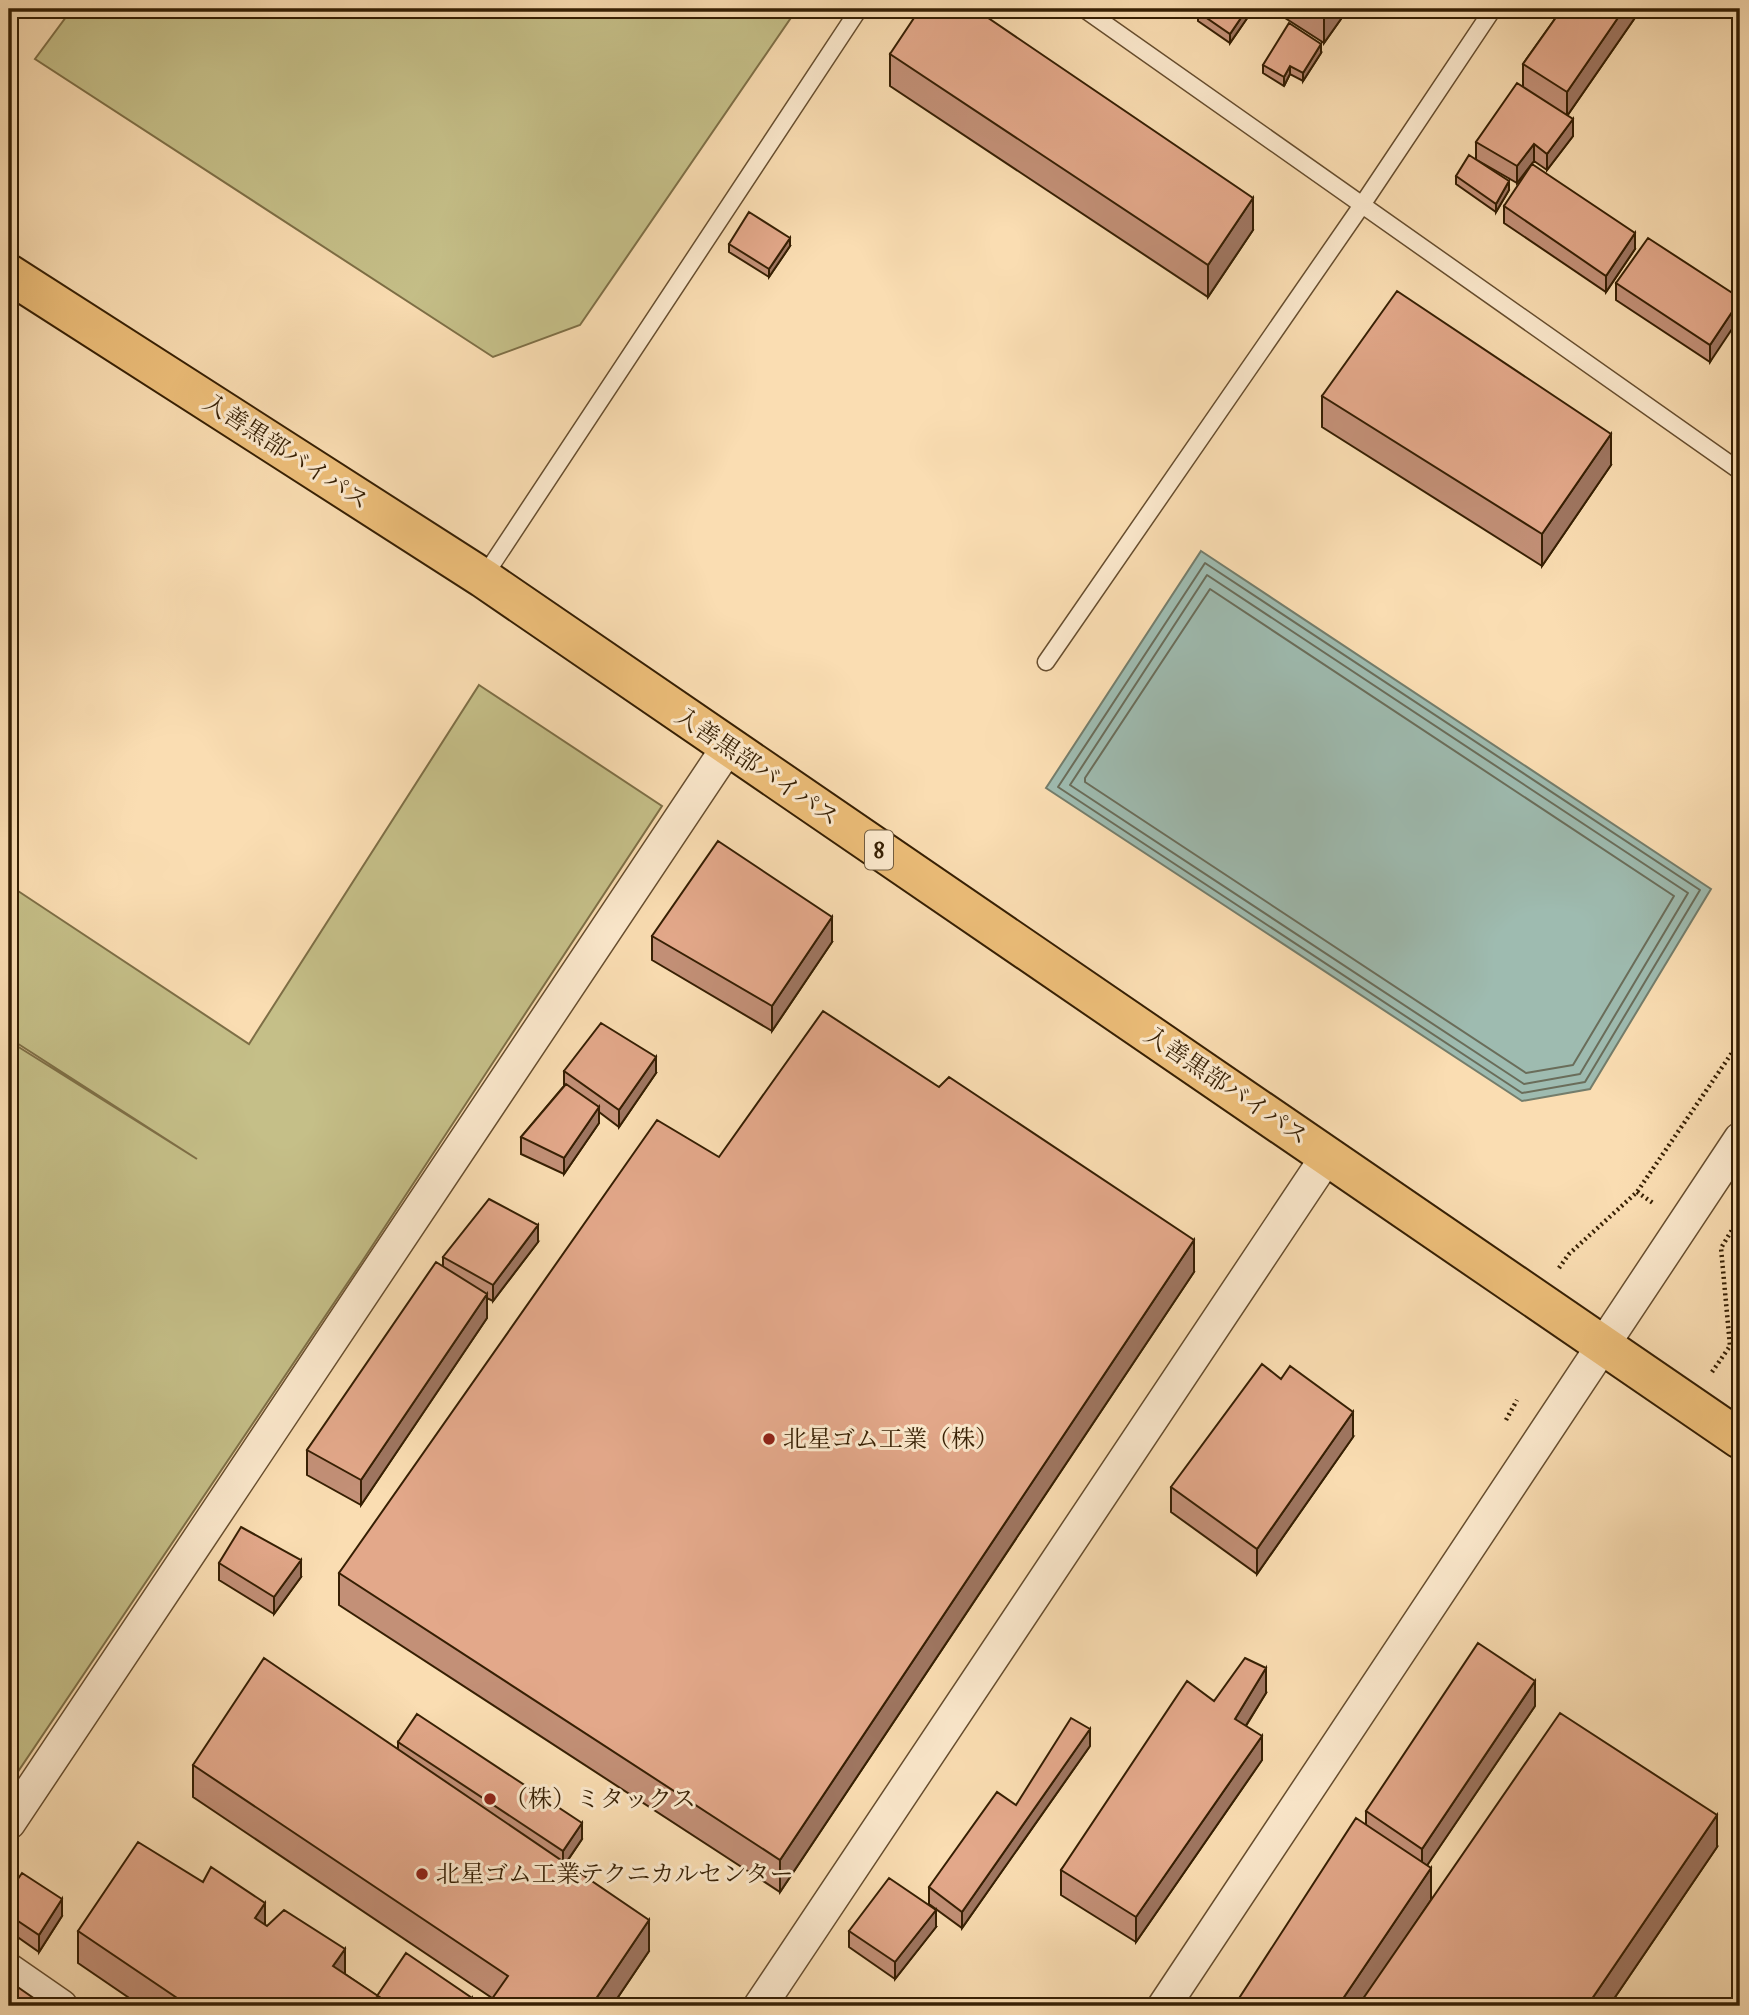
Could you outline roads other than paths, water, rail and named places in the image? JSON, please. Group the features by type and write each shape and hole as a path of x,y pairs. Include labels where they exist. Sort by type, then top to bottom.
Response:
{"highway":[{"name":"入善黒部バイパス","path":"9,274 483,578 1538,1298 1740,1439"}],"street":[{"path":"9,1823 728,747"},
{"path":"1164,2006 1740,1139"},
{"path":"760,2006 1328,1155"},
{"path":"9,1970 61,2006"}],"lane":[{"path":"483,578 859,9"},
{"path":"1084,9 1740,471"},
{"path":"1046,662 1362,205 1493,9"}],"water":[{"path":"1201,551 1711,889 1590,1089 1522,1101 1046,788"}],"place":[{"name":"北星ゴム工業（株）","path":"769,1439"},
{"name":"（株）ミタックス","path":"490,1799"},
{"name":"北星ゴム工業テクニカルセンター","path":"422,1874"}]}
